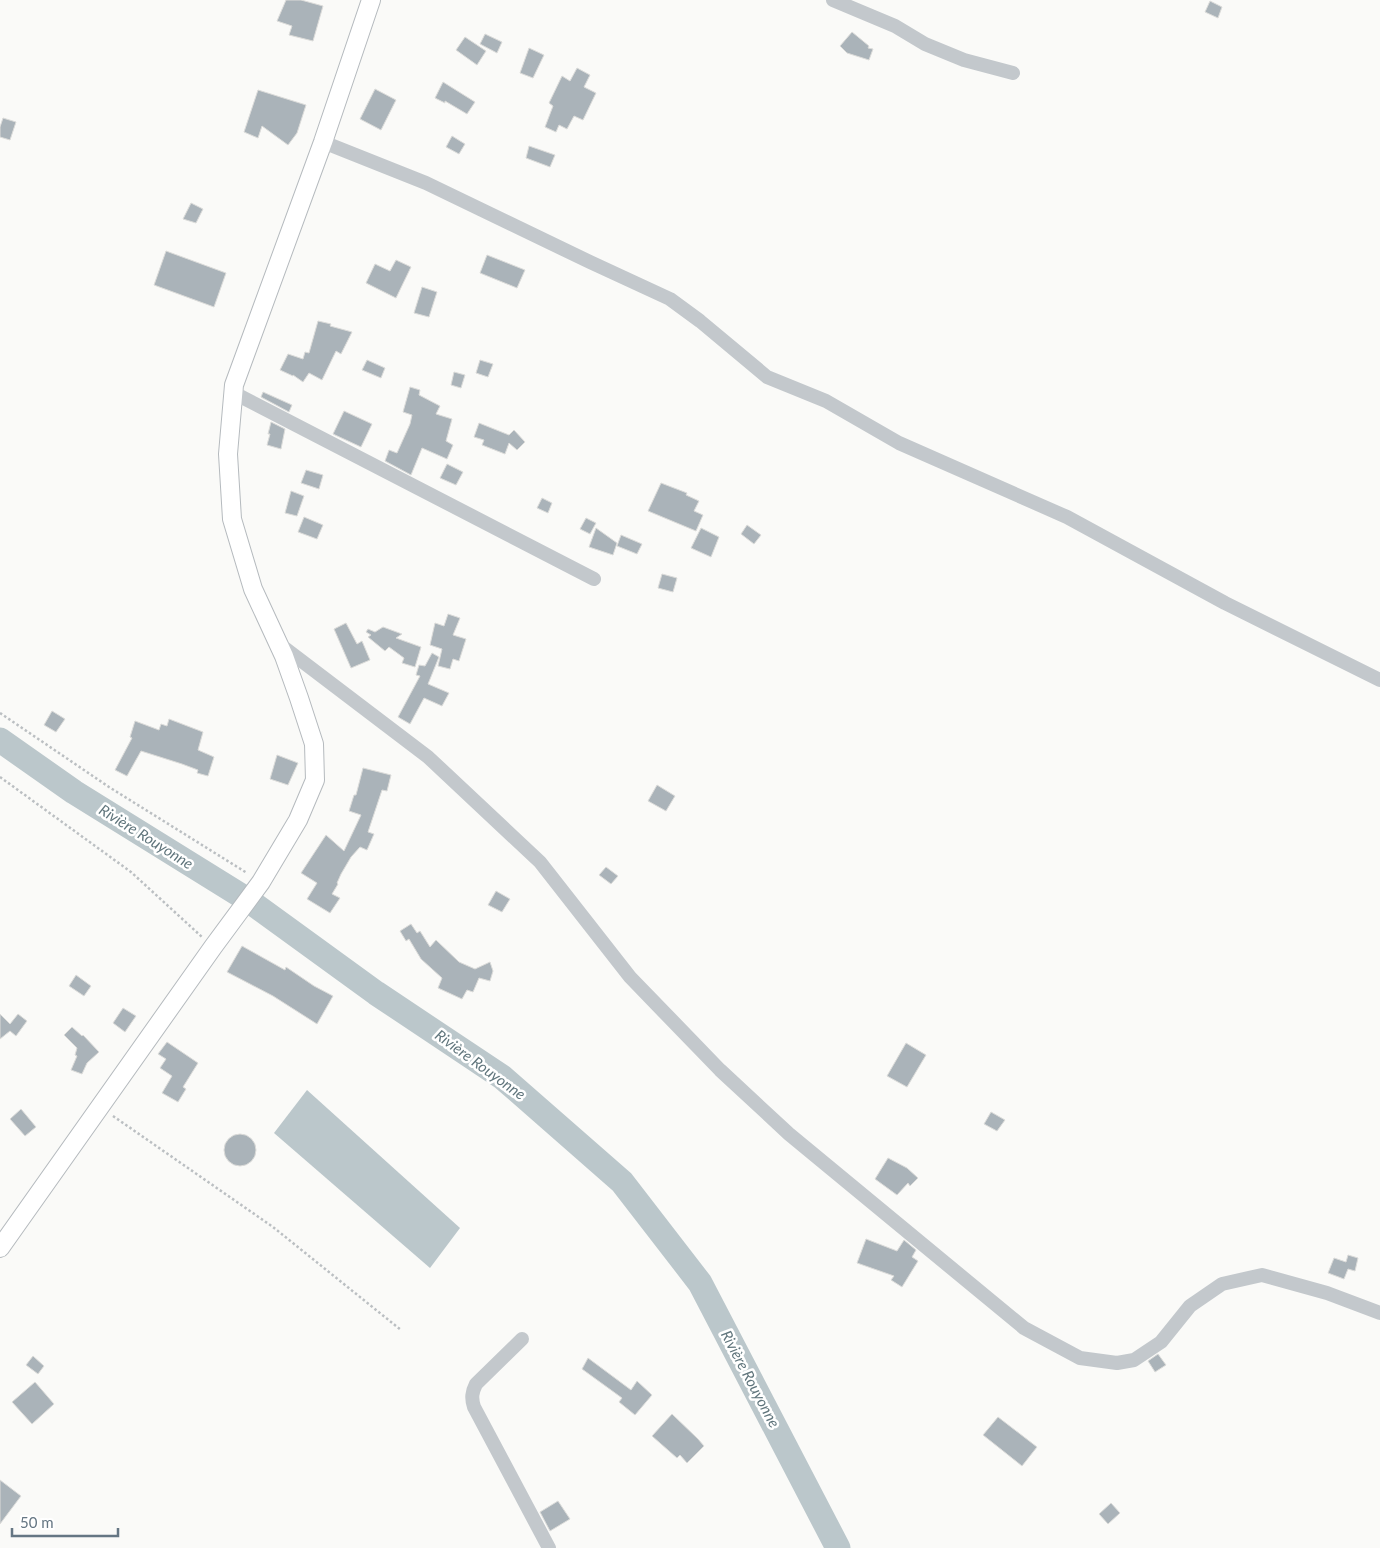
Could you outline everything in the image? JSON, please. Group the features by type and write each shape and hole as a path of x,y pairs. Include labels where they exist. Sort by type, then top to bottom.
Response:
{"main road":[{"path":"0,1248 213,947 262,882 298,820 316,780 314,744 278,643 253,589 232,519 228,454 234,385 323,142 371,0"}],"street":[{"path":"833,0 895,26 925,44 964,60 1013,73"},
{"path":"323,142 426,183 670,299 700,321 767,377 826,401 899,443 1067,517 1225,603 1380,680"},
{"path":"234,393 594,579"},
{"path":"278,643 428,757 540,862 630,977 720,1070 789,1134 1024,1328 1080,1358 1118,1363 1134,1360 1161,1342 1190,1306 1222,1284 1262,1275 1380,1312"},
{"path":"522,1339 476,1384 472,1391 471,1400 549,1548"}],"path":[{"path":"0,713 109,787 262,882"},
{"path":"0,777 131,872 213,947"},
{"path":"100,1108 273,1227 400,1330"}],"shaded area":[{"path":"307,1090 460,1228 430,1268 274,1133"}],"building":[{"path":"286,0 301,0 323,6 313,41 289,35 292,26 277,21"},
{"path":"1210,1 1222,7 1218,18 1205,12"},
{"path":"852,32 869,46 868,48 873,49 869,60 847,53 840,46"},
{"path":"485,34 502,42 497,53 480,44"},
{"path":"465,37 486,51 477,65 456,50"},
{"path":"529,48 544,55 533,78 520,73"},
{"path":"577,68 590,75 584,87 596,93 583,120 574,116 567,129 559,125 556,132 545,127 553,106 549,103 562,76 570,81"},
{"path":"443,82 475,102 467,114 445,101 445,103 435,98"},
{"path":"375,89 396,100 381,130 360,119"},
{"path":"258,90 306,105 297,133 288,145 262,126 258,138 244,132"},
{"path":"3,118 16,122 10,140 0,137 0,127"},
{"path":"452,136 465,144 459,154 446,147"},
{"path":"529,146 555,155 550,167 526,158"},
{"path":"191,203 203,209 196,223 183,219"},
{"path":"166,251 226,273 214,307 154,285"},
{"path":"487,255 525,270 517,288 480,273"},
{"path":"396,260 411,267 396,298 366,283 375,264 390,271"},
{"path":"422,287 437,292 429,317 414,313"},
{"path":"318,321 352,332 341,354 336,351 322,380 309,373 303,382 293,375 280,370 288,354 303,359 305,352 309,353"},
{"path":"367,360 385,368 381,378 362,370"},
{"path":"480,360 493,364 488,377 476,373"},
{"path":"454,372 465,375 461,388 451,385"},
{"path":"410,387 420,390 419,395 440,406 436,414 452,419 446,441 453,445 447,459 422,448 411,475 385,461 389,450 397,453 410,424 412,415 403,412"},
{"path":"263,392 292,405 289,412 261,397"},
{"path":"344,411 372,424 361,447 333,434"},
{"path":"271,422 285,429 281,449 267,445"},
{"path":"479,423 509,435 514,430 525,442 517,450 509,443 505,454 482,445 484,440 474,437"},
{"path":"447,464 463,472 456,485 440,478"},
{"path":"306,470 323,475 319,489 301,483"},
{"path":"661,483 687,493 686,495 699,501 694,511 703,515 696,531 648,511"},
{"path":"291,491 304,496 297,516 285,513"},
{"path":"542,498 552,503 548,513 537,508"},
{"path":"304,517 323,525 317,539 298,532"},
{"path":"586,518 596,523 590,534 580,529"},
{"path":"747,525 761,535 754,544 741,534"},
{"path":"596,528 617,543 613,555 589,547"},
{"path":"701,528 719,537 711,557 691,548"},
{"path":"621,535 642,544 637,554 617,546"},
{"path":"662,574 677,578 673,592 658,588"},
{"path":"448,614 460,618 453,635 466,639 459,661 453,659 450,669 438,666 442,649 430,645 435,623 444,626"},
{"path":"346,623 357,644 362,641 370,660 351,668 334,629"},
{"path":"383,627 402,634 396,638 421,647 415,667 402,663 404,658 389,647 385,651 368,637 371,635 366,632 368,629 375,632"},
{"path":"432,653 439,657 428,684 449,693 442,706 424,698 410,724 398,717 420,676 416,675 419,665 425,666"},
{"path":"52,711 65,719 56,732 44,725"},
{"path":"169,719 203,732 198,750 214,757 208,776 197,773 198,770 182,764 141,751 127,776 115,770 132,738 130,737 135,721 159,730 161,724 167,726"},
{"path":"277,755 298,763 288,785 270,779"},
{"path":"363,768 391,775 387,791 382,790 368,832 374,834 367,850 360,847 351,857 341,874 332,894 340,898 330,913 307,899 317,883 301,873 326,835 344,851 361,815 349,811 354,795 356,795"},
{"path":"657,785 675,796 666,811 648,801"},
{"path":"606,867 618,876 611,884 599,875"},
{"path":"496,891 510,899 502,912 488,905"},
{"path":"411,924 417,933 420,931 430,947 436,940 459,962 475,969 490,962 493,971 490,981 479,978 473,992 467,990 462,999 438,988 442,978 421,959 409,939 406,941 400,931"},
{"path":"242,946 285,970 286,967 333,996 317,1024 273,996 227,972"},
{"path":"76,975 91,986 84,996 69,986"},
{"path":"123,1008 136,1016 125,1032 113,1023"},
{"path":"0,1014 10,1024 18,1014 27,1021 16,1036 10,1031 0,1039"},
{"path":"72,1027 83,1035 99,1052 87,1063 82,1074 71,1070 77,1056 75,1055 77,1048 64,1035"},
{"path":"167,1042 198,1063 183,1087 186,1089 178,1102 162,1093 172,1076 160,1068 166,1059 158,1054"},
{"path":"906,1043 926,1055 907,1087 887,1076"},
{"path":"21,1109 36,1127 25,1136 10,1119"},
{"path":"991,1112 1005,1120 997,1131 984,1124"},
{"path":"240,1134 246,1135 251,1139 255,1144 255,1156 251,1161 246,1165 240,1166 234,1165 229,1161 225,1156 224,1150 225,1144 229,1139 234,1135"},
{"path":"888,1158 907,1168 918,1178 910,1186 908,1183 897,1195 875,1179"},
{"path":"866,1239 897,1251 904,1240 916,1250 912,1257 918,1261 902,1287 891,1280 894,1276 857,1263"},
{"path":"1348,1255 1358,1258 1355,1271 1348,1269 1344,1279 1328,1273 1334,1258 1346,1262"},
{"path":"1158,1354 1166,1365 1155,1372 1148,1361"},
{"path":"33,1356 44,1366 38,1374 26,1365"},
{"path":"588,1358 631,1390 637,1381 652,1395 635,1415 619,1402 622,1398 582,1369"},
{"path":"35,1382 54,1404 32,1424 12,1402"},
{"path":"672,1414 704,1446 687,1463 680,1455 677,1458 652,1436"},
{"path":"998,1417 1037,1447 1022,1466 983,1435"},
{"path":"0,1480 21,1496 0,1524"},
{"path":"558,1501 570,1519 550,1531 540,1512"},
{"path":"1111,1503 1120,1513 1108,1524 1099,1514"}],"waterway":[{"name":"Rivière Rouyonne","path":"0,740 74,792 248,900 376,993 502,1077 622,1182 700,1283 838,1548"}]}
